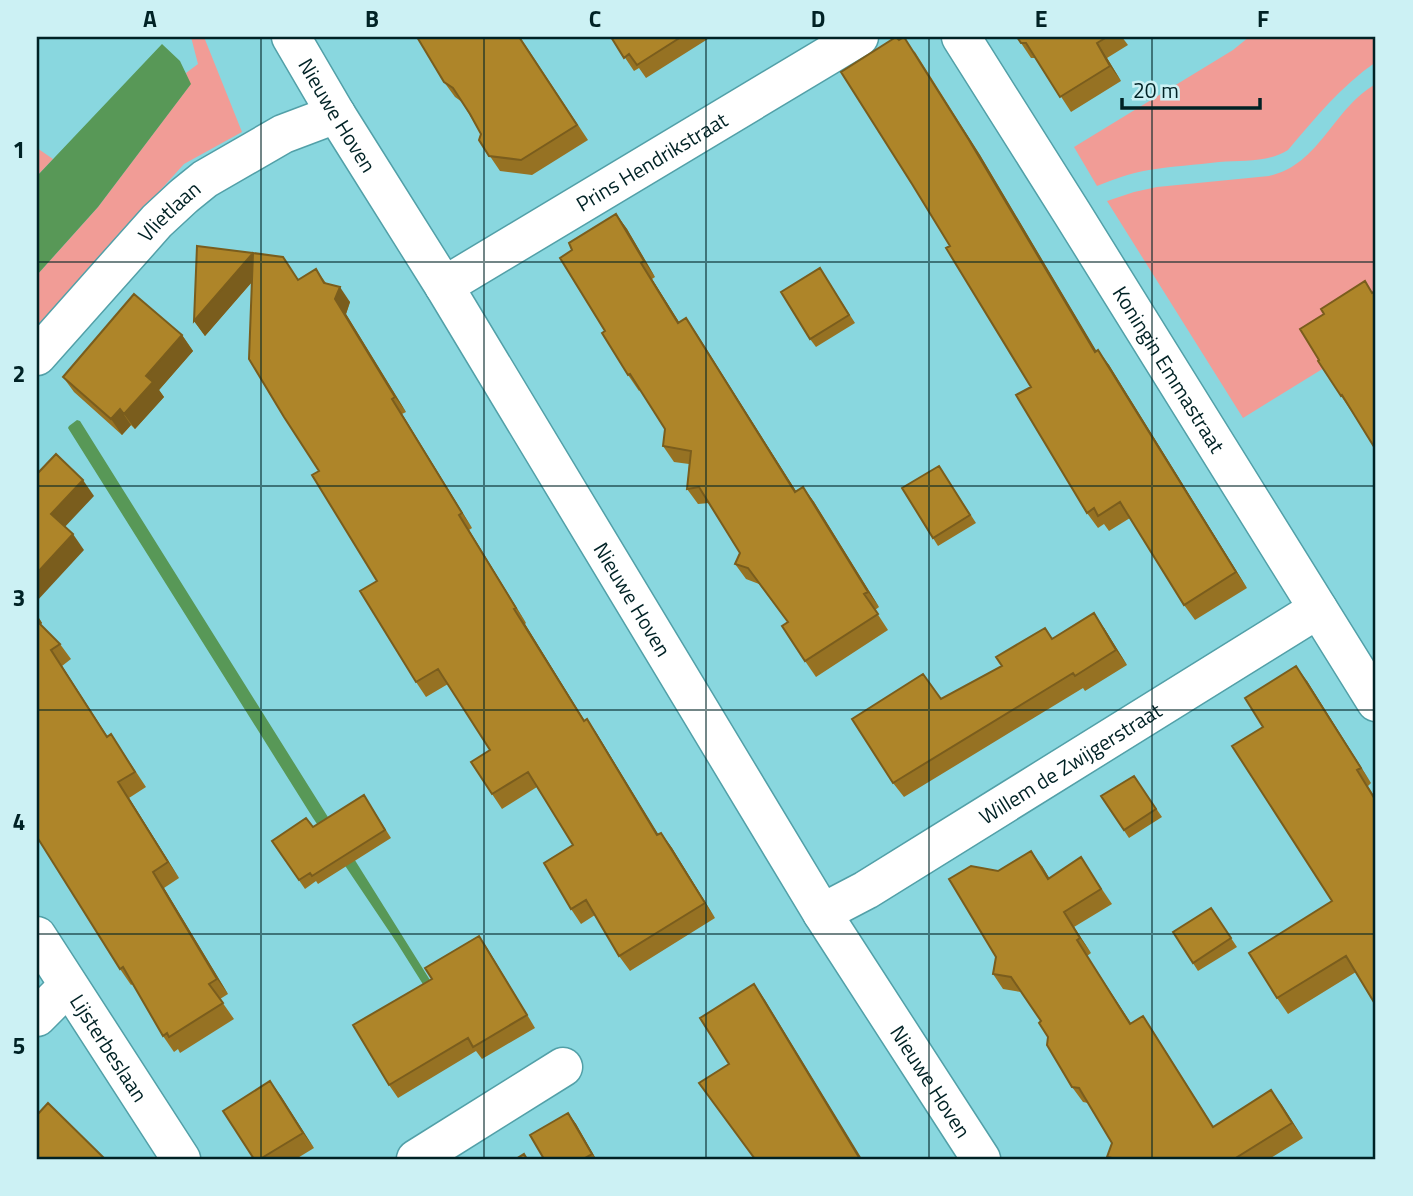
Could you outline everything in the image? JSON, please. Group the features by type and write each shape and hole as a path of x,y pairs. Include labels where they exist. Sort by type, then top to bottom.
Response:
{"street":[{"name":"Nieuwe Hoven","path":"292,37 336,114 444,286 822,913 981,1159"},
{"name":"Prins Hendrikstraat","path":"444,286 859,37"},
{"name":"Koningin Emmastraat","path":"961,37 1376,702"},
{"name":"Vlietlaan","path":"37,356 156,220 205,179 283,134 336,114"},
{"name":"Willem de Zwijgerstraat","path":"822,913 878,883 1318,609"},
{"name":"Lijsterbeslaan","path":"37,936 181,1159"},
{"path":"37,1017 68,986"},
{"path":"416,1159 563,1067"}],"shaded area":[{"path":"191,37 204,37 242,132 184,164 37,327 37,275 98,207 190,85 186,73 198,64"},
{"path":"1249,37 1376,37 1376,62 1340,92 1288,150 1280,154 1255,160 1149,170 1097,186 1074,147 1233,50"},
{"path":"162,44 180,61 191,84 98,207 37,275 37,176"},
{"path":"1376,84 1376,336 1243,418 1107,201 1157,187 1269,176 1286,170 1314,148 1348,107"},
{"path":"37,148 53,159 37,176"},
{"path":"77,420 460,1028 453,1032 313,818 68,428"}],"building":[{"path":"417,37 519,37 577,125 521,160 489,156 479,140 481,134 470,114 453,88 444,82"},
{"path":"611,37 681,37 637,65 629,54 624,58"},
{"path":"896,37 899,40 904,37 969,140 1095,352 1098,350 1236,572 1184,605 1120,502 1098,516 1094,508 1087,513 1016,395 1031,387 946,248 950,246 841,72"},
{"path":"1017,37 1107,37 1097,43 1110,66 1060,97 1026,43 1021,43"},
{"path":"616,214 644,261 641,263 678,323 686,318 795,492 803,487 868,592 864,594 878,614 805,661 782,626 788,622 748,568 735,564 740,553 699,487 687,489 691,451 663,446 665,429 602,333 605,331 560,258 572,250 569,243"},
{"path":"197,246 253,253 194,321"},
{"path":"253,253 283,257 298,280 316,269 324,283 340,287 335,299 462,513 459,515 516,608 514,609 584,721 587,719 657,835 661,833 705,903 619,956 586,900 571,909 544,863 573,845 528,772 492,794 471,762 490,750 438,669 416,682 360,591 377,581 312,475 319,471 249,359"},
{"path":"820,268 849,315 810,339 781,292"},
{"path":"1365,281 1372,293 1376,291 1376,450 1300,329 1324,314 1321,309"},
{"path":"134,294 182,335 146,376 153,382 124,414 120,409 111,419 63,377"},
{"path":"56,454 83,480 51,514 73,534 37,573 37,474"},
{"path":"939,466 970,515 933,538 902,488"},
{"path":"1094,613 1116,650 1075,676 1073,673 893,783 852,719 923,674 941,699 1002,666 996,657 1045,628 1052,639"},
{"path":"37,621 60,644 51,650 107,737 111,734 135,772 118,782 168,862 153,872 217,979 209,984 223,1003 169,1037 167,1033 163,1036 123,967 120,969 37,837"},
{"path":"1296,666 1361,768 1357,770 1376,801 1375,1004 1346,956 1277,998 1249,953 1332,901 1232,746 1263,727 1245,698"},
{"path":"1134,776 1156,809 1124,830 1101,796"},
{"path":"364,795 385,830 312,876 310,873 299,880 272,841 306,818 313,827"},
{"path":"1031,851 1048,879 1081,857 1101,889 1064,912 1080,938 1077,940 1130,1024 1143,1016 1213,1127 1271,1090 1292,1123 1234,1159 1107,1157 1112,1143 1079,1088 1072,1087 1047,1045 1048,1037 1039,1023 1041,1021 1011,977 993,974 996,957 949,879 971,866 998,871"},
{"path":"1211,908 1231,938 1193,963 1173,932"},
{"path":"479,936 527,1015 473,1047 468,1038 389,1085 353,1025 432,979 425,968"},
{"path":"754,984 860,1159 755,1159 699,1083 729,1064 700,1018"},
{"path":"270,1081 303,1133 260,1159 254,1159 223,1111"},
{"path":"48,1103 105,1159 37,1159 37,1115"},
{"path":"568,1113 592,1154 583,1159 544,1159 530,1135"}]}
